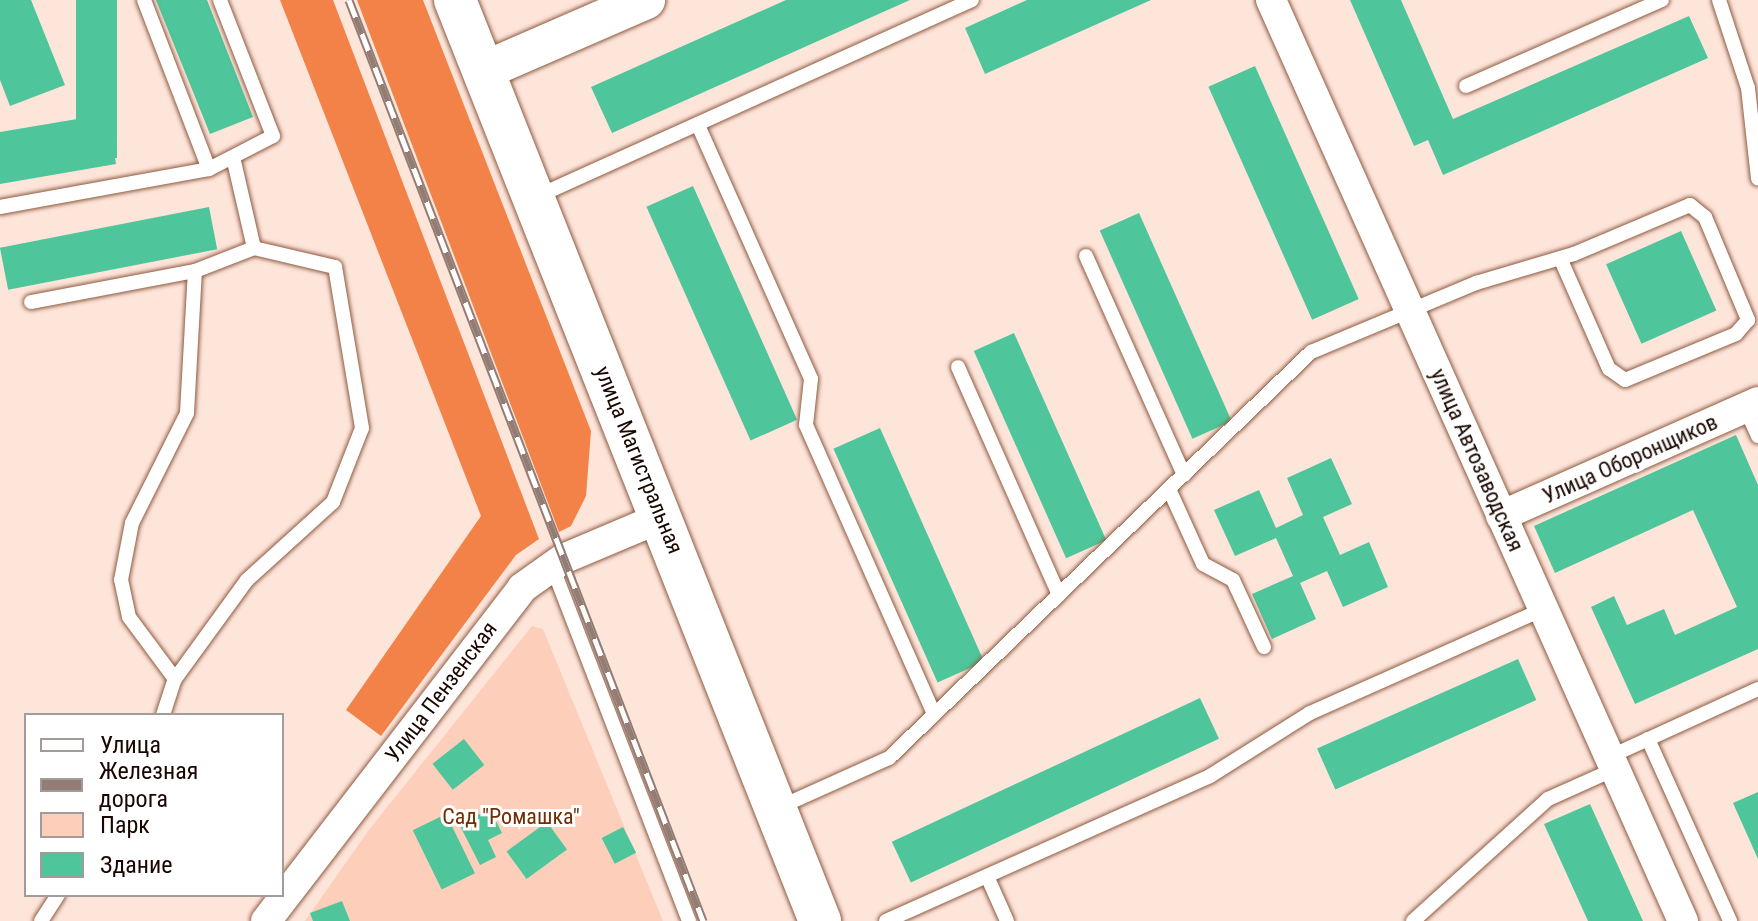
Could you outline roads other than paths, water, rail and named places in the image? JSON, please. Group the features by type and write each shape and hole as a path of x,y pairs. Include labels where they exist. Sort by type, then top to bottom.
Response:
{"main road":[{"name":"улица Магистральная","path":"455,0 820,921"}],"street":[{"name":"улица Автозаводская","path":"1271,0 1683,921"},
{"path":"483,71 631,3"},
{"name":"Улица Оборонщиков","path":"1501,516 1752,405"},
{"name":"Улица Пензенская","path":"275,917 509,603 552,565 660,518"}],"lane":[{"path":"144,0 209,169"},
{"path":"0,207 209,169 273,136 220,0"},
{"path":"1466,86 1662,0"},
{"path":"1719,0 1748,88 1758,178"},
{"path":"534,198 969,1"},
{"path":"698,125 811,379 806,425 934,714"},
{"path":"233,157 254,248"},
{"path":"776,808 889,758 1311,352 1507,271 1560,258 1690,205 1705,217 1748,320 1736,334 1625,380 1609,369 1560,258"},
{"path":"31,302 195,271 254,248 335,267 362,428 333,502 247,580 175,679 164,713"},
{"path":"1086,256 1184,475"},
{"path":"175,679 129,617 121,580 132,523 187,413 195,271"},
{"path":"958,367 1059,595"},
{"path":"1752,405 1758,436"},
{"path":"1169,489 1203,564 1233,580 1264,647"},
{"path":"552,565 689,921"},
{"path":"886,921 1210,776 1310,713 1544,609"},
{"path":"1413,921 1548,799 1648,739 1758,689"},
{"path":"1648,739 1730,921"},
{"path":"987,876 1007,921"},
{"path":"41,921 57,897"}],"railway":[{"path":"349,0 703,921"}],"park label":[{"name":"Сад \"Ромашка\"","path":"511,817"}]}
